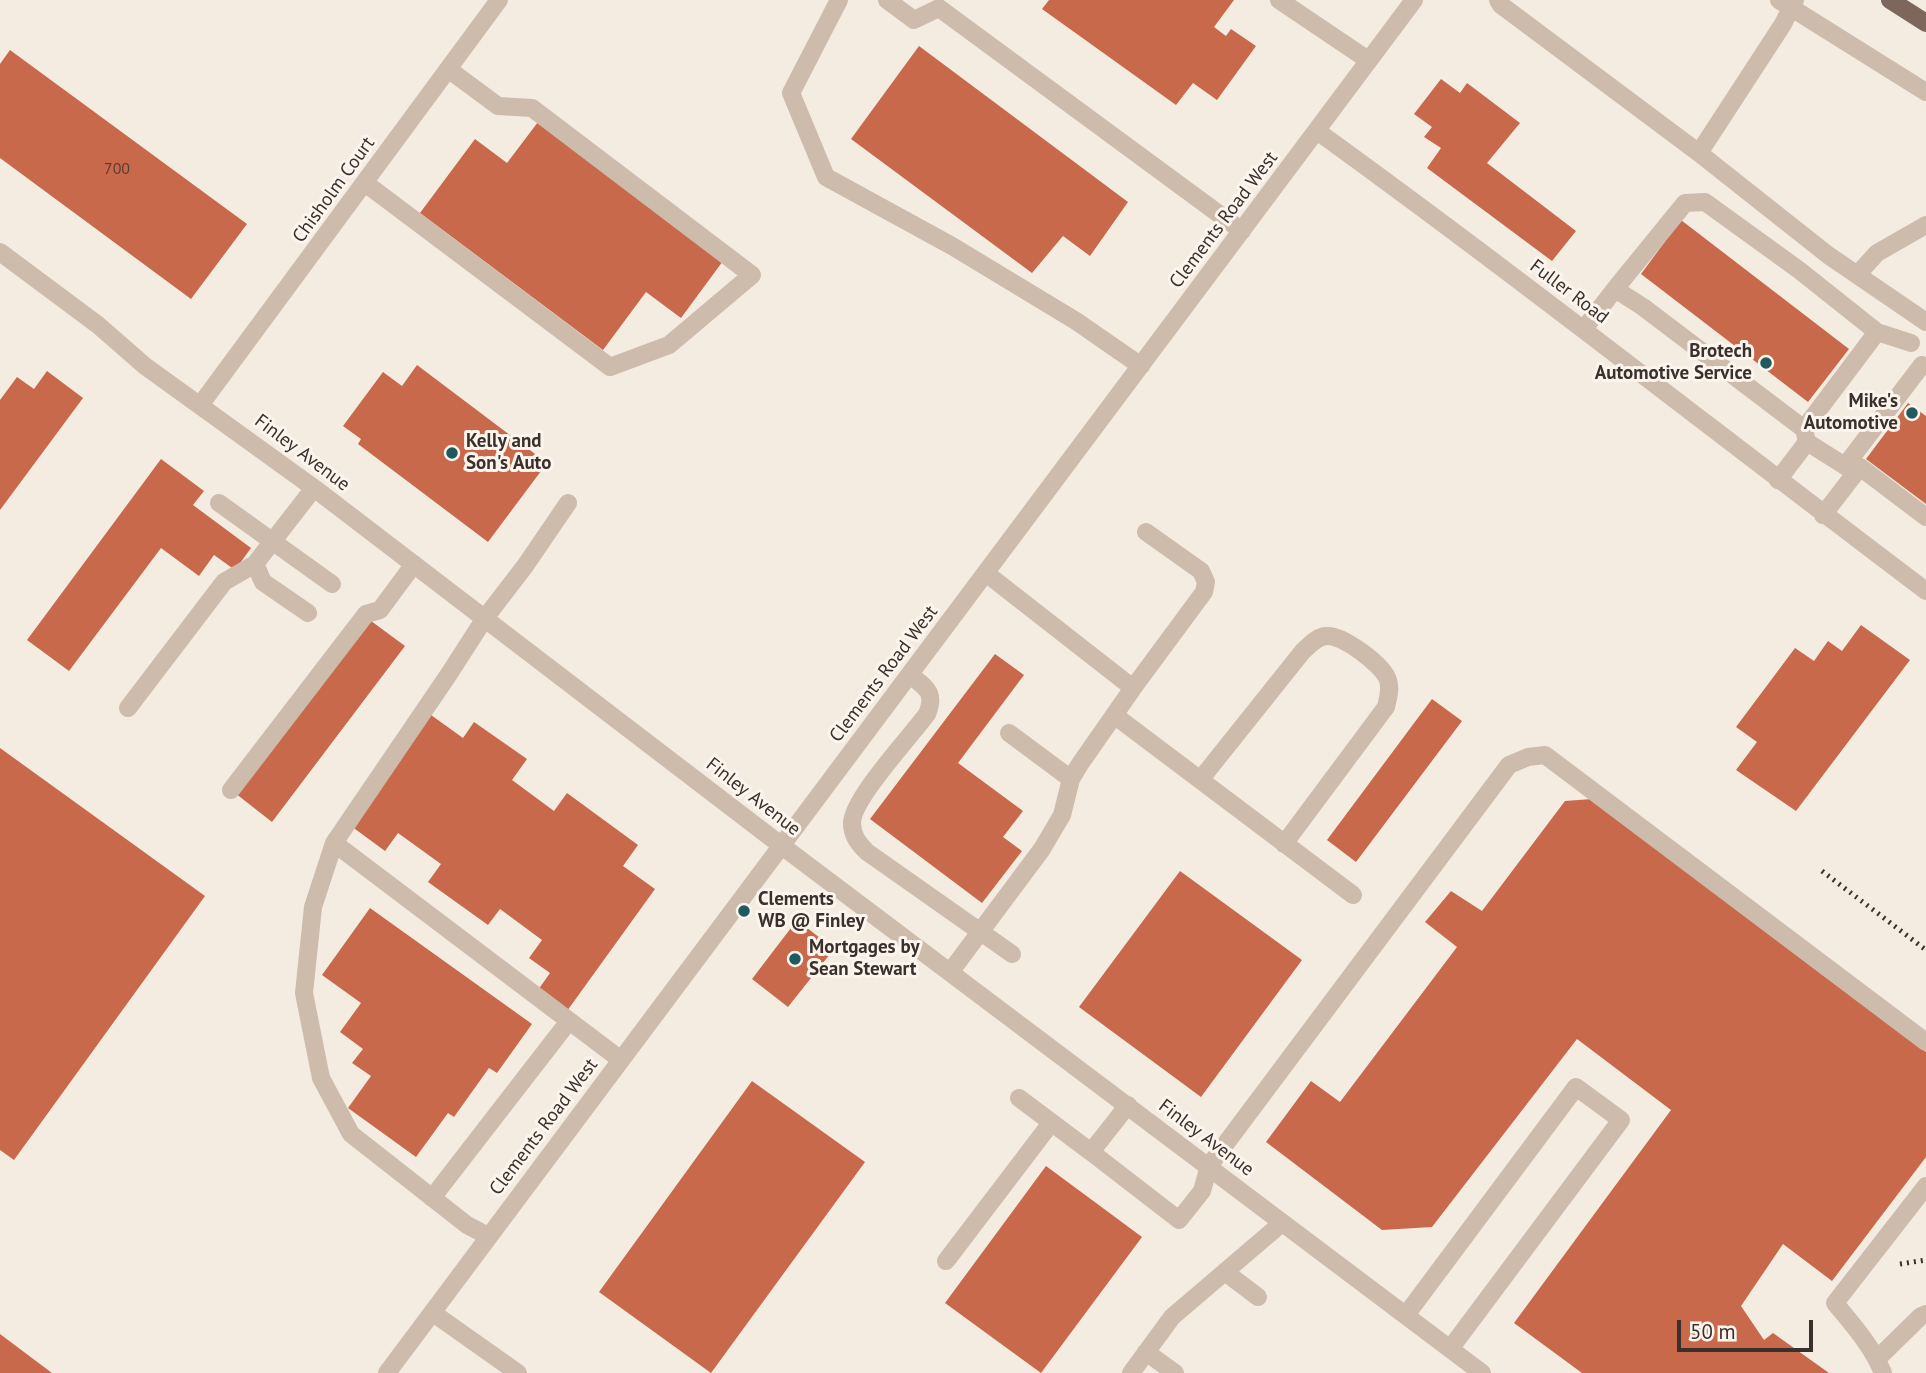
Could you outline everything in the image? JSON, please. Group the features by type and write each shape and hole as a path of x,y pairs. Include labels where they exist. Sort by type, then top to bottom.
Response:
{"main road":[{"path":"1890,0 1926,23"}],"street":[{"name":"Chisholm Court","path":"201,404 499,0"},
{"path":"839,0 791,93 826,177 952,246 1076,321 1141,366"},
{"path":"887,0 914,20 939,8 1242,231"},
{"path":"1279,0 1368,60"},
{"name":"Clements Road West","path":"387,1373 1415,0"},
{"path":"1498,0 1501,5 1699,153 1828,255 1926,321 1911,343"},
{"path":"1699,153 1783,24 1788,3 1926,92"},
{"path":"365,183 610,367 669,345 752,275 532,108 498,106 448,69"},
{"name":"Fuller Road","path":"1317,131 1584,329 1926,592"},
{"path":"1584,329 1685,203 1705,202 1799,270 1877,332 1911,343 1924,367 1852,466 1823,514"},
{"path":"1857,275 1877,253 1926,225"},
{"name":"Finley Avenue","path":"0,252 98,325 145,366 314,488 782,846 1482,1373"},
{"path":"1615,289 1643,307 1806,436 1926,517"},
{"path":"1778,480 1877,332"},
{"path":"128,708 224,582 255,564 314,488"},
{"path":"219,503 332,584"},
{"path":"488,1236 467,1225 351,1134 321,1078 304,993 313,907 334,843 485,618 568,503"},
{"path":"951,971 1042,849 1062,815 1071,779 1133,688 1204,592 1206,582 1201,571 1146,532"},
{"path":"255,564 263,582 308,614"},
{"path":"231,790 366,614 380,610 414,564"},
{"path":"987,573 1133,688"},
{"path":"1200,780 1314,640 1325,636 1337,637 1351,645 1380,668 1387,678 1390,694 1386,707 1284,844"},
{"path":"910,675 927,688 932,698 928,714 868,789 856,809 852,821 853,832 858,843 867,852 1012,954"},
{"path":"1114,715 1353,895"},
{"path":"1009,733 1071,779"},
{"path":"1018,1098 1179,1220 1202,1191 1209,1166 1509,765 1528,757 1545,755 1926,1042"},
{"path":"334,843 621,1060"},
{"path":"432,1198 569,1021"},
{"path":"1406,1315 1576,1087 1621,1120 1450,1349"},
{"path":"1091,1153 1128,1105"},
{"path":"946,1261 1051,1123"},
{"path":"1926,1186 1835,1303 1880,1366 1921,1316 1926,1314"},
{"path":"1131,1373 1172,1317 1282,1223"},
{"path":"1225,1272 1258,1297"},
{"path":"433,1312 518,1373"},
{"path":"1146,1352 1175,1373"}],"building":[{"path":"1049,0 1234,0 1214,27 1226,36 1231,29 1256,46 1217,100 1193,83 1176,105 1042,9"},
{"path":"919,46 1128,202 1090,256 1063,236 1032,273 851,139"},
{"path":"10,50 247,224 191,299 0,158 0,64"},
{"path":"1441,79 1460,93 1467,83 1520,123 1487,163 1576,231 1552,261 1427,168 1441,148 1424,137 1432,127 1414,114"},
{"path":"538,122 723,261 681,318 646,292 603,350 420,213 475,139 507,163"},
{"path":"1681,220 1849,349 1808,402 1641,274"},
{"name":"Kelly and Son's Auto","path":"417,365 547,463 488,542 358,444 361,439 343,426 383,372 402,386"},
{"path":"47,371 83,398 0,510 0,400 17,377 34,389"},
{"path":"1908,403 1926,416 1926,504 1866,459"},
{"path":"161,459 204,491 193,505 251,548 235,570 214,555 199,576 161,548 69,671 27,640"},
{"path":"367,618 405,646 272,822 235,793"},
{"path":"1861,625 1910,660 1796,811 1736,770 1757,742 1736,727 1795,648 1814,661 1828,641 1842,651"},
{"path":"995,654 1024,675 958,763 1023,811 1003,837 1022,851 982,903 870,819"},
{"path":"1432,699 1462,721 1356,862 1327,840"},
{"path":"431,715 463,738 474,722 527,759 512,780 554,811 567,793 638,845 623,866 655,889 567,1011 538,990 550,973 529,958 542,940 500,909 488,925 428,882 441,864 398,833 385,851 351,826"},
{"path":"0,748 205,896 14,1160 0,1150"},
{"path":"1592,799 1926,1052 1926,1157 1832,1281 1783,1244 1741,1306 1764,1340 1773,1333 1829,1373 1582,1373 1514,1323 1671,1110 1577,1039 1432,1227 1382,1230 1266,1142 1311,1081 1340,1102 1457,947 1425,922 1451,891 1482,911 1565,801"},
{"path":"1180,871 1302,960 1201,1097 1079,1007"},
{"path":"370,908 532,1024 497,1073 489,1068 454,1117 448,1113 416,1157 348,1108 371,1076 352,1063 363,1049 340,1032 361,1003 322,975"},
{"path":"797,920 834,949 788,1007 752,979"},
{"path":"752,1081 865,1162 711,1373 599,1292"},
{"path":"1046,1166 1142,1237 1041,1373 945,1303"},
{"path":"0,1334 52,1373 0,1373"}],"railway":[{"path":"1822,871 1926,950"},
{"path":"1900,1264 1926,1260"}],"place":[{"name":"Brotech Automotive Service","path":"1766,363"},
{"name":"Mike's Automotive","path":"1912,413"},
{"name":"Kelly and Son's Auto","path":"452,453"},
{"name":"Clements WB @ Finley","path":"744,911"},
{"name":"Mortgages by Sean Stewart","path":"795,959"}]}
